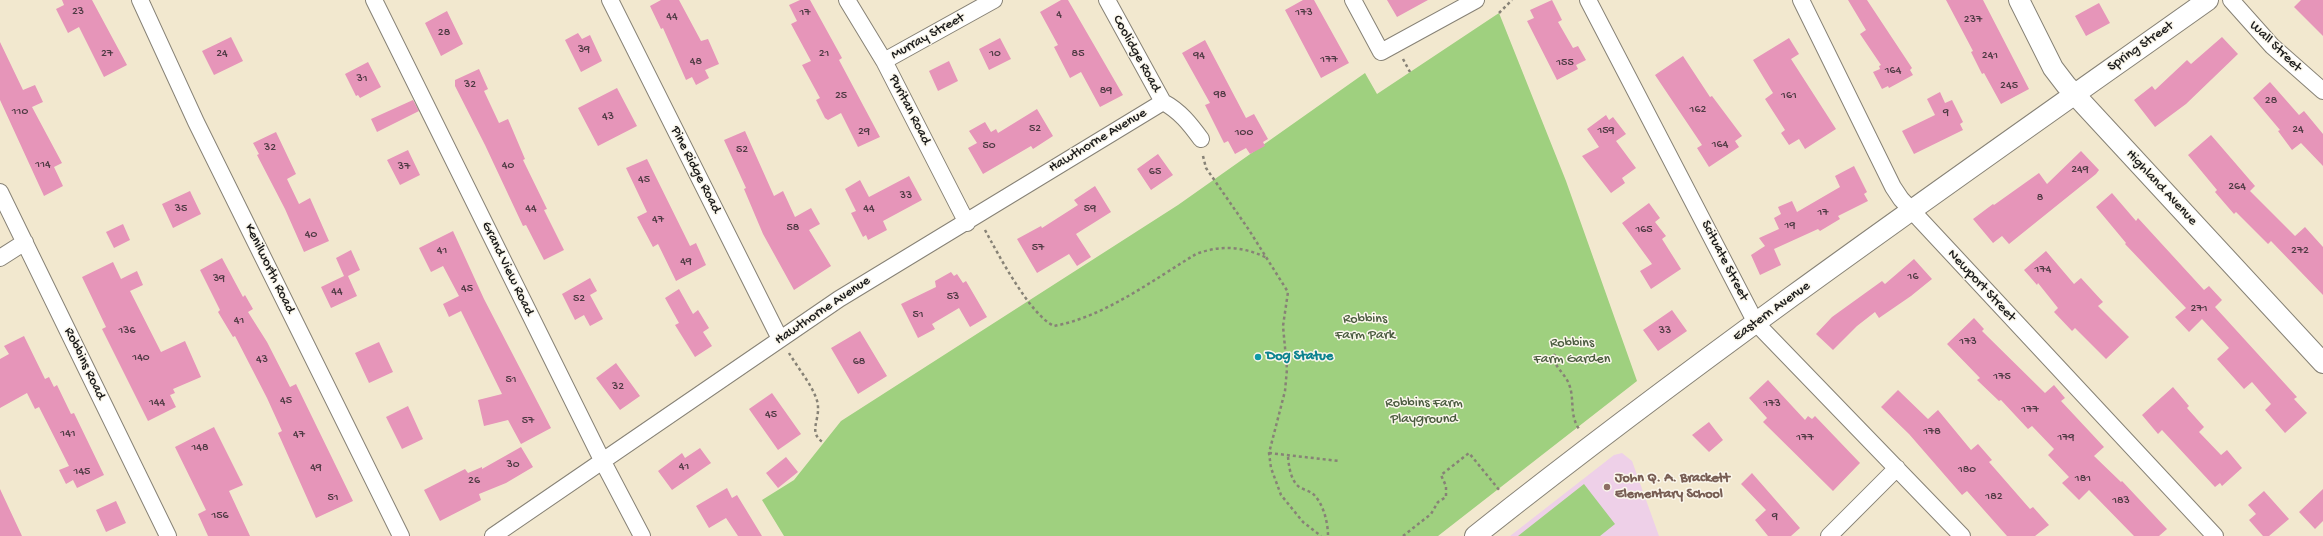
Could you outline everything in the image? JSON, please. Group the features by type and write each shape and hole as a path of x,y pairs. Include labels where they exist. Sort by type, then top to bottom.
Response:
{"street":[{"name":"Kenilworth Road","path":"140,0 196,122 401,536"},
{"name":"Pine Ridge Road","path":"610,0 780,339"},
{"name":"Puritan Road","path":"847,0 884,62 972,219"},
{"name":"Murray Street","path":"884,62 994,0"},
{"name":"Coolidge Road","path":"1107,0 1163,102 1186,119 1201,139"},
{"path":"1353,0 1381,52 1476,0"},
{"name":"Scituate Street","path":"1588,0 1756,323 1962,536"},
{"name":"Newport Street","path":"1801,0 1893,187 1912,211 2214,536"},
{"name":"Highland Avenue","path":"2019,0 2053,68 2074,95 2323,363"},
{"name":"Spring Street","path":"2074,95 2208,0"},
{"name":"Wall Street","path":"2231,0 2272,46 2323,91"},
{"name":"Grand View Road","path":"375,1 602,460 642,536"},
{"name":"Eastern Avenue","path":"1475,536 1592,443 1756,323 2074,95"},
{"name":"Hawthorne Avenue","path":"494,536 602,460 872,278 972,219 1163,102"},
{"name":"Robbins Road","path":"0,192 168,536"},
{"path":"0,258 25,242"},
{"path":"1829,536 1897,468"}],"path":[{"path":"1499,13 1512,0"},
{"path":"1201,139 1206,168 1267,258 1288,292 1283,326 1287,376 1269,454 1271,468 1281,495 1303,522 1321,536"},
{"path":"972,219 1039,315 1054,326 1090,314 1118,301 1196,254 1205,251 1229,247 1248,250 1267,258"},
{"path":"780,339 814,394 818,407 814,430 819,439 824,443"},
{"path":"1555,354 1553,357 1554,362 1568,382 1571,390 1572,413 1579,429"},
{"path":"1403,536 1431,514 1438,502 1446,497 1446,486 1441,475 1469,453 1500,492"},
{"path":"1269,454 1339,461"},
{"path":"1288,457 1290,469 1296,485 1311,493 1321,506 1328,527 1328,536"}],"shaded area":[{"name":"John Q. A. Brackett Elementary School","path":"1622,453 1632,461 1659,536 1510,536 1614,455"}],"green space":[{"name":"Robbins Farm Park","path":"1499,13 1566,181 1637,381 1438,536 784,536 762,500 794,480 841,421 1178,205 1365,73 1377,94"},
{"path":"1584,484 1615,524 1600,536 1518,536"}],"building":[{"path":"62,0 92,0 127,65 104,77 79,27 68,33 56,9 64,5"},
{"path":"661,0 679,0 701,41 708,39 719,64 705,70 709,78 696,85 692,77 686,80 663,28 661,29 650,6"},
{"path":"800,0 810,0 842,58 839,60 880,137 858,147 841,113 828,120 825,118 816,100 820,98 802,65 811,61 791,24 797,21 789,5"},
{"path":"1061,0 1068,0 1123,95 1100,107 1081,72 1070,78 1054,47 1058,45 1040,12"},
{"path":"1303,0 1314,0 1349,63 1321,78 1285,10"},
{"path":"1387,0 1428,0 1397,17"},
{"path":"1552,0 1562,20 1558,22 1573,48 1578,46 1586,60 1576,65 1578,69 1557,80 1527,21 1534,18 1530,10"},
{"path":"1848,0 1867,0 1912,68 1910,70 1913,75 1889,88 1888,86 1882,89 1873,72 1880,69 1879,66 1881,65 1860,34 1866,30"},
{"path":"1946,0 1983,0 2029,89 2001,104 1984,73 1982,74 1971,52 1973,51"},
{"path":"2301,0 2323,0 2323,36 2294,7"},
{"path":"2099,3 2110,23 2086,36 2075,16"},
{"path":"447,11 463,44 441,56 425,23"},
{"path":"578,33 582,39 590,35 602,61 581,72 565,40"},
{"path":"231,37 243,61 214,75 202,51"},
{"path":"2222,37 2238,54 2186,104 2155,127 2134,100 2152,86 2155,90 2187,60 2191,64"},
{"path":"1000,38 1011,59 989,70 979,49"},
{"path":"1789,38 1799,54 1791,59 1836,129 1805,149 1799,139 1789,145 1781,133 1785,130 1765,99 1773,93 1753,60"},
{"path":"1205,40 1246,118 1254,114 1268,139 1263,142 1265,146 1250,154 1246,148 1235,154 1228,141 1224,143 1205,105 1210,103 1182,53"},
{"path":"0,42 23,90 35,85 43,102 32,107 62,163 54,167 63,186 44,196 0,100"},
{"path":"1683,56 1710,97 1712,96 1742,136 1735,141 1739,147 1709,167 1697,148 1702,145 1655,75"},
{"path":"949,61 958,81 938,91 929,71"},
{"path":"368,62 381,87 360,98 358,95 356,96 345,74"},
{"path":"479,69 488,89 484,91 499,123 508,119 525,159 523,160 547,209 544,210 564,250 544,260 526,225 523,226 485,145 455,86 455,80"},
{"path":"2270,82 2299,115 2304,111 2323,134 2323,166 2301,143 2292,150 2278,131 2280,130 2253,98"},
{"path":"617,88 637,126 598,146 578,108"},
{"path":"1940,92 1945,103 1952,100 1963,122 1960,124 1963,130 1914,154 1902,131 1935,115 1927,99"},
{"path":"413,100 419,111 377,132 371,119"},
{"path":"1037,109 1053,136 1033,149 1031,146 983,174 968,148 977,143 969,131 985,122 991,132 996,129 998,133"},
{"path":"1606,115 1609,120 1613,117 1626,134 1616,141 1636,168 1622,178 1625,183 1611,193 1582,156 1599,147 1587,129"},
{"path":"745,131 774,196 783,191 795,217 811,208 820,224 809,230 831,266 794,290 763,234 744,189 746,188 724,140"},
{"path":"276,132 296,174 287,179 299,204 310,198 329,241 304,252 285,209 257,155 259,154 253,143"},
{"path":"2211,135 2255,186 2250,191 2295,236 2305,227 2323,247 2323,295 2271,241 2268,244 2236,212 2234,214 2215,192 2217,190 2188,155"},
{"path":"408,150 420,175 400,185 387,160"},
{"path":"2081,151 2099,170 2096,174 2009,244 2002,236 1993,243 1973,219 2039,173 2047,184"},
{"path":"1158,154 1173,175 1151,190 1137,169"},
{"path":"647,159 690,246 696,243 706,265 676,281 658,244 653,247 637,217 647,212 626,168"},
{"path":"1854,166 1867,192 1864,194 1868,201 1838,216 1840,219 1820,231 1818,229 1774,249 1781,265 1760,275 1751,255 1765,246 1759,238 1779,229 1774,218 1781,214 1778,207 1792,201 1797,212 1840,187 1835,176"},
{"path":"909,176 922,200 883,221 887,230 868,240 866,235 863,237 851,213 856,211 845,189 860,180 869,197"},
{"path":"1095,186 1111,212 1076,234 1091,257 1077,266 1069,254 1037,273 1017,239 1041,226 1042,228 1078,205 1074,200"},
{"path":"190,191 201,214 173,228 162,204"},
{"path":"2112,193 2136,221 2138,218 2204,290 2209,286 2222,300 2215,307 2297,397 2294,399 2307,413 2285,433 2265,410 2271,404 2252,382 2244,389 2217,359 2229,348 2202,319 2189,332 2175,317 2186,308 2125,244 2126,243 2096,207"},
{"path":"1649,203 1660,218 1655,222 1666,236 1662,239 1681,269 1651,289 1640,271 1652,264 1622,223"},
{"path":"123,224 130,240 114,248 106,232"},
{"path":"453,231 484,299 551,428 521,444 508,420 484,426 478,400 502,394 461,311 449,317 443,304 459,296 443,266 431,272 419,248"},
{"path":"351,250 360,270 348,276 357,296 331,308 321,287 344,276 336,258"},
{"path":"2046,251 2074,284 2081,278 2103,302 2098,306 2129,337 2106,359 2075,328 2072,331 2054,312 2058,308 2038,283 2037,285 2024,270"},
{"path":"222,258 243,297 245,295 253,309 248,312 267,342 290,387 296,384 353,501 316,518 278,433 282,431 267,398 235,336 233,337 218,312 220,310 200,270"},
{"path":"1914,259 1932,279 1911,296 1879,318 1875,312 1857,326 1833,350 1816,334 1832,317 1882,281 1885,284"},
{"path":"113,262 121,279 137,271 143,285 130,291 161,352 185,341 201,377 173,389 175,393 170,395 176,407 148,421 102,329 106,327 82,277"},
{"path":"951,272 954,276 957,274 963,283 966,281 987,317 970,327 959,308 932,324 935,329 918,338 901,304 936,287 935,281"},
{"path":"590,278 597,291 590,295 603,319 590,326 584,315 575,320 562,294"},
{"path":"679,289 693,314 698,310 709,328 703,332 712,346 695,357 675,325 679,323 665,298"},
{"path":"1672,310 1687,331 1658,351 1643,330"},
{"path":"1974,318 1984,329 1982,331 2045,393 2054,385 2065,398 2061,401 2104,447 2094,456 2121,482 2122,481 2167,529 2159,536 2134,536 2089,490 2079,500 2062,483 2069,477 2048,455 2054,449 2032,426 2028,429 2001,400 1999,401 1977,380 1980,378 1947,344"},
{"path":"860,331 887,376 858,394 831,348"},
{"path":"24,336 45,379 49,377 54,387 57,385 71,414 74,413 104,475 77,488 73,480 66,484 59,470 69,466 39,407 35,409 27,393 0,408 0,359 9,354 4,346"},
{"path":"379,342 393,372 369,383 355,353"},
{"path":"616,363 640,396 620,410 596,378"},
{"path":"1768,380 1805,420 1808,416 1812,419 1815,416 1860,463 1833,491 1763,422 1767,418 1749,398"},
{"path":"2173,387 2189,406 2187,408 2204,427 2199,432 2221,455 2227,450 2242,468 2222,486 2220,483 2215,487 2162,430 2158,434 2142,415"},
{"path":"1898,390 1928,419 1938,410 1971,450 1978,444 1992,460 1989,462 2030,509 2033,507 2049,525 2035,536 2007,536 1967,491 1962,495 1909,434 1881,407"},
{"path":"772,393 801,434 778,450 749,409"},
{"path":"408,406 423,439 402,449 386,417"},
{"path":"1709,422 1723,440 1709,452 1692,435"},
{"path":"214,427 243,485 229,491 250,536 208,536 198,514 206,510 175,447"},
{"path":"521,447 533,467 506,483 479,494 481,500 440,521 424,490 465,469 468,473 482,467 482,469"},
{"path":"700,448 711,463 672,490 658,471 682,453 685,458"},
{"path":"786,457 798,472 778,488 766,473"},
{"path":"1752,473 1800,528 1791,536 1768,536 1755,520 1766,510 1741,484"},
{"path":"727,488 732,498 737,495 762,536 738,536 726,518 709,528 696,506"},
{"path":"0,489 22,536 0,536"},
{"path":"2323,489 2323,521 2315,529 2299,512"},
{"path":"2264,491 2289,519 2269,536 2263,536 2249,520 2256,514 2248,505"},
{"path":"116,501 126,523 106,532 96,510"}],"place":[{"name":"Dog Statue","path":"1258,357"},
{"name":"John Q. A. Brackett Elementary School","path":"1607,487"}],"park label":[{"name":"Robbins Farm Garden","path":"1572,352"},
{"name":"Robbins Farm Playground","path":"1424,412"}]}
